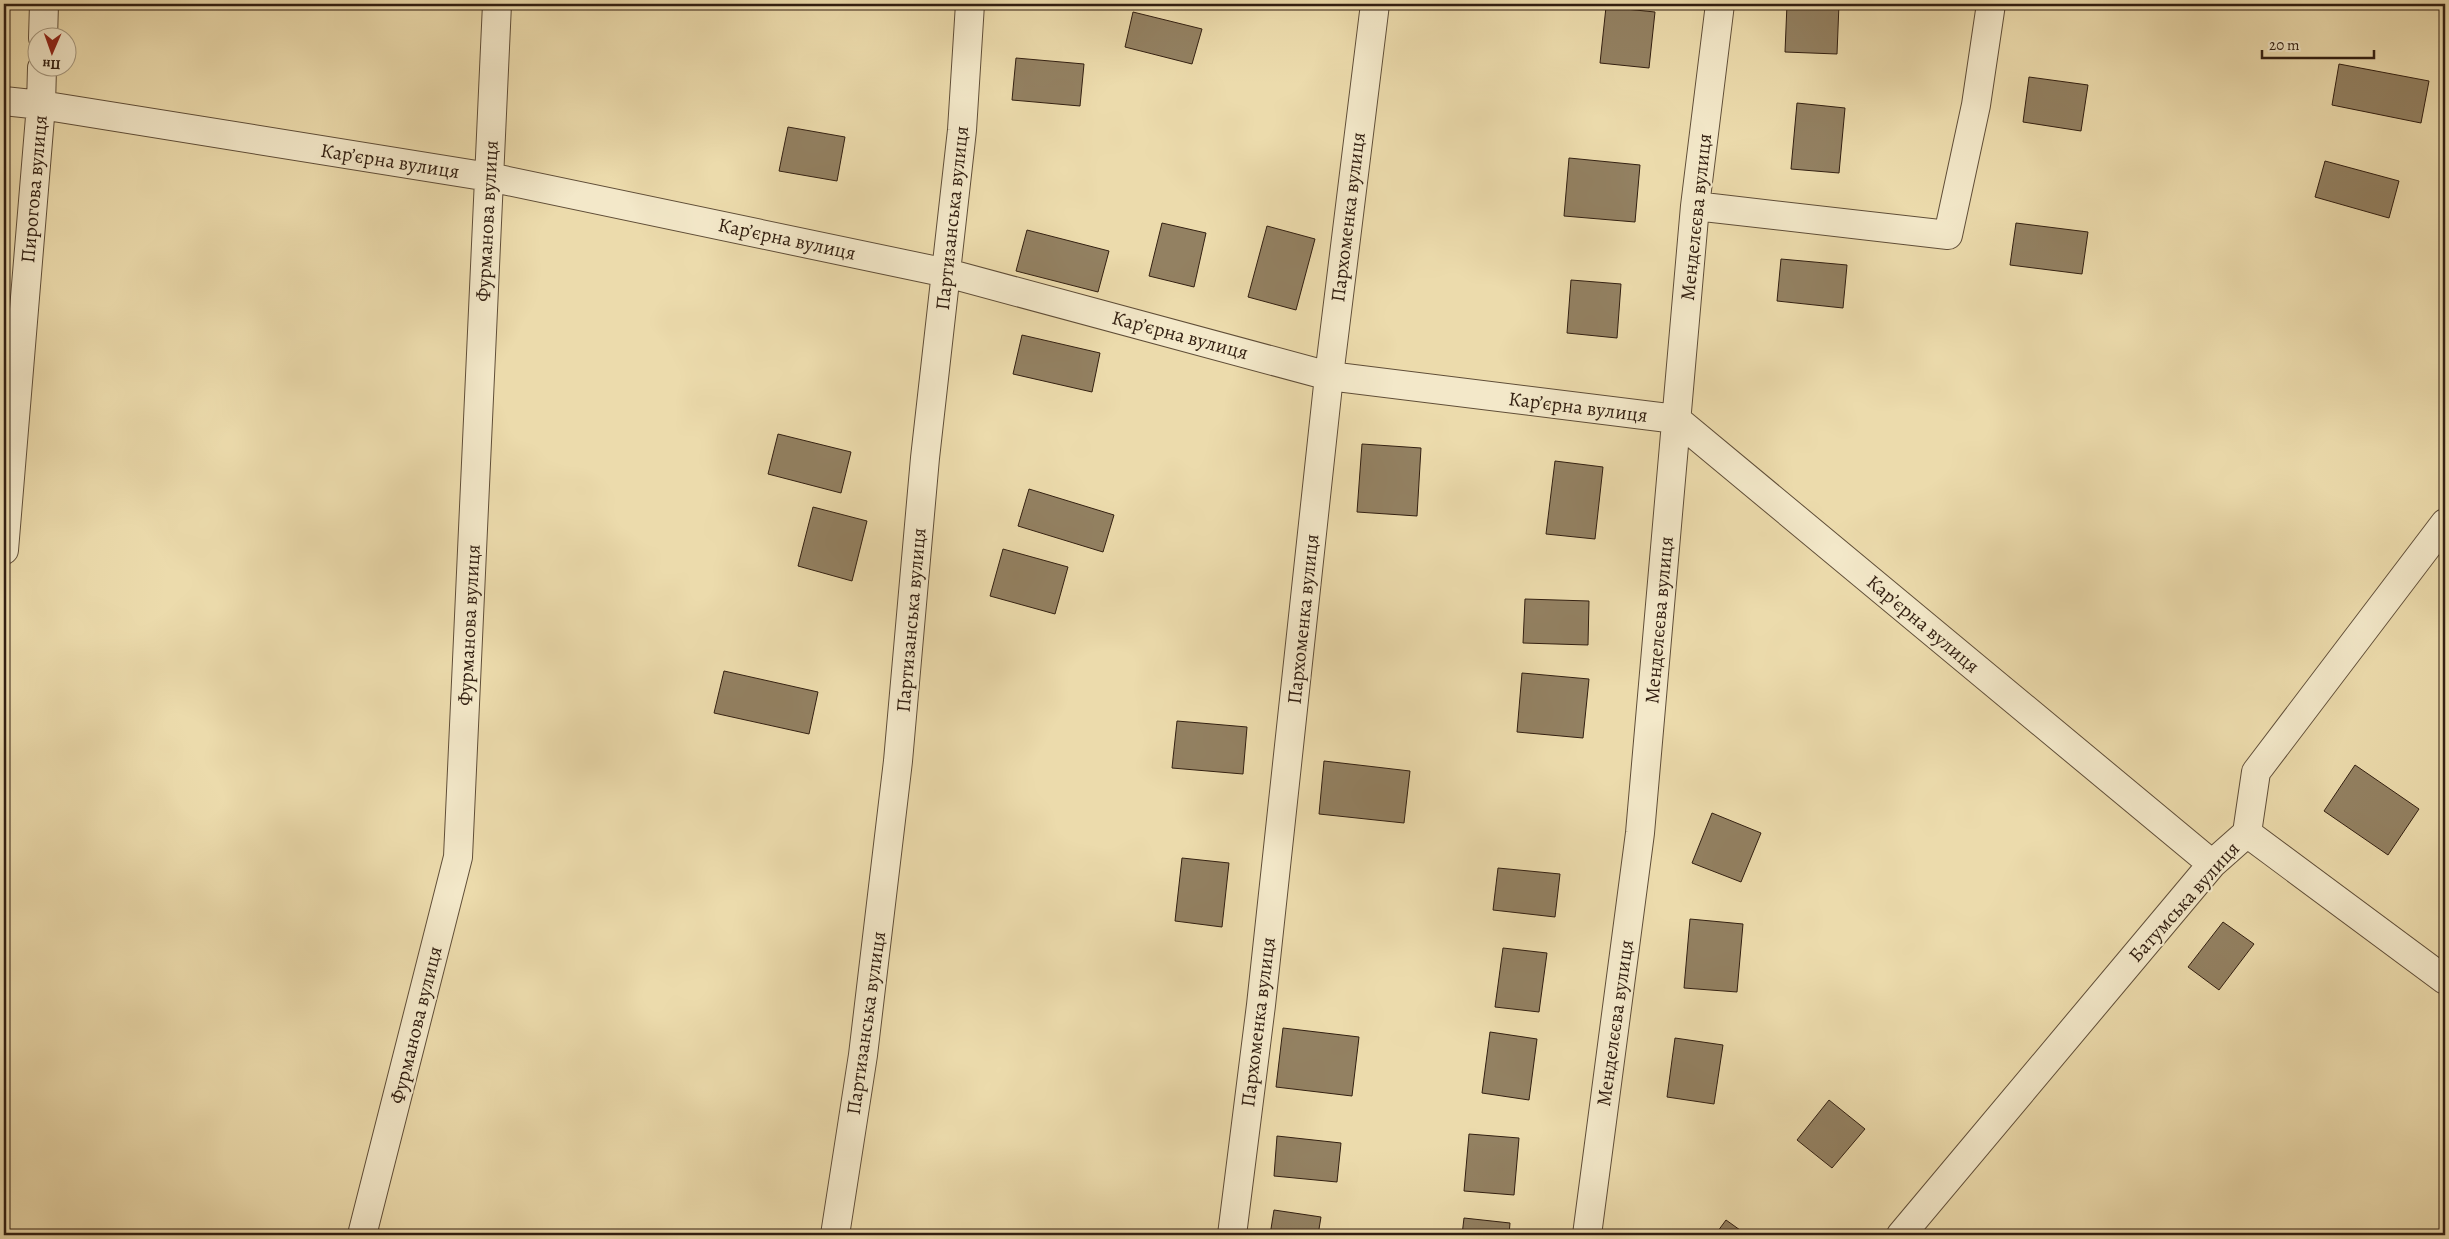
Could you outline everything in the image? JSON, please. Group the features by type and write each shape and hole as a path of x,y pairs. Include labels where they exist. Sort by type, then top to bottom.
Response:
{"street":[{"path":"43,28 44,4"},
{"name":"Фурманова вулиця","path":"362,1235 458,858 497,4"},
{"name":"Партизанська вулиця","path":"835,1235 863,1056 898,761 926,458 962,130 970,4"},
{"name":"Пархоменка вулиця","path":"1232,1235 1261,1005 1329,376 1374,4"},
{"name":"Менделєєва вулиця","path":"1587,1235 1640,833 1695,206 1720,4"},
{"path":"1695,206 1948,235 1976,105 1991,4"},
{"name":"Пирогова вулиця","path":"4,550 42,78"},
{"name":"Кар’єрна вулиця","path":"4,102 41,105 489,177 947,272 1329,376 1676,419 2212,864"},
{"name":"Батумська вулиця","path":"1901,1235 2212,864 2247,833 2256,772 2445,523"},
{"path":"2247,833 2445,980"}],"building":[{"path":"1787,4 1839,4 1837,54 1785,52"},
{"path":"1606,7 1655,12 1649,68 1600,63"},
{"path":"1133,12 1202,29 1192,64 1125,47"},
{"path":"1016,58 1084,64 1080,106 1012,100"},
{"path":"2339,64 2429,81 2421,123 2332,105"},
{"path":"2029,77 2088,85 2081,131 2023,122"},
{"path":"1797,103 1845,108 1839,173 1791,169"},
{"path":"788,127 845,137 837,181 779,171"},
{"path":"1569,158 1640,165 1635,222 1564,216"},
{"path":"2325,161 2399,181 2389,218 2315,197"},
{"path":"1162,223 1206,233 1194,287 1149,276"},
{"path":"2016,223 2088,232 2082,274 2010,265"},
{"path":"1267,226 1315,239 1296,310 1248,297"},
{"path":"1027,230 1109,251 1098,292 1016,271"},
{"path":"1781,259 1847,265 1843,308 1777,301"},
{"path":"1571,280 1621,284 1617,338 1567,333"},
{"path":"1022,335 1100,353 1092,392 1013,374"},
{"path":"778,434 851,452 841,493 768,474"},
{"path":"1362,444 1421,448 1417,516 1357,512"},
{"path":"1555,461 1603,467 1595,539 1546,534"},
{"path":"1029,489 1114,515 1103,552 1018,526"},
{"path":"813,507 867,521 852,581 798,566"},
{"path":"1003,549 1068,567 1055,614 990,596"},
{"path":"1525,599 1589,601 1588,645 1523,643"},
{"path":"724,671 818,692 809,734 714,713"},
{"path":"1522,673 1589,679 1583,738 1517,732"},
{"path":"1177,721 1247,727 1243,774 1172,768"},
{"path":"1324,761 1410,771 1404,823 1319,814"},
{"path":"2355,765 2419,809 2388,855 2324,811"},
{"path":"1712,813 1761,833 1741,882 1692,863"},
{"path":"1182,858 1229,863 1222,927 1175,921"},
{"path":"1498,868 1560,874 1555,917 1493,910"},
{"path":"1690,919 1743,924 1737,992 1684,988"},
{"path":"2223,922 2254,944 2219,990 2188,967"},
{"path":"1503,948 1547,953 1539,1012 1495,1007"},
{"path":"1283,1028 1359,1037 1352,1096 1276,1087"},
{"path":"1490,1032 1537,1039 1529,1100 1482,1093"},
{"path":"1675,1038 1723,1045 1714,1104 1667,1097"},
{"path":"1829,1100 1865,1129 1832,1168 1797,1140"},
{"path":"1469,1134 1519,1138 1514,1195 1464,1191"},
{"path":"1277,1136 1341,1143 1337,1182 1274,1176"},
{"path":"1274,1210 1321,1217 1318,1235 1270,1235"},
{"path":"1464,1218 1510,1223 1509,1235 1462,1235"},
{"path":"1726,1220 1747,1235 1715,1235"}]}
